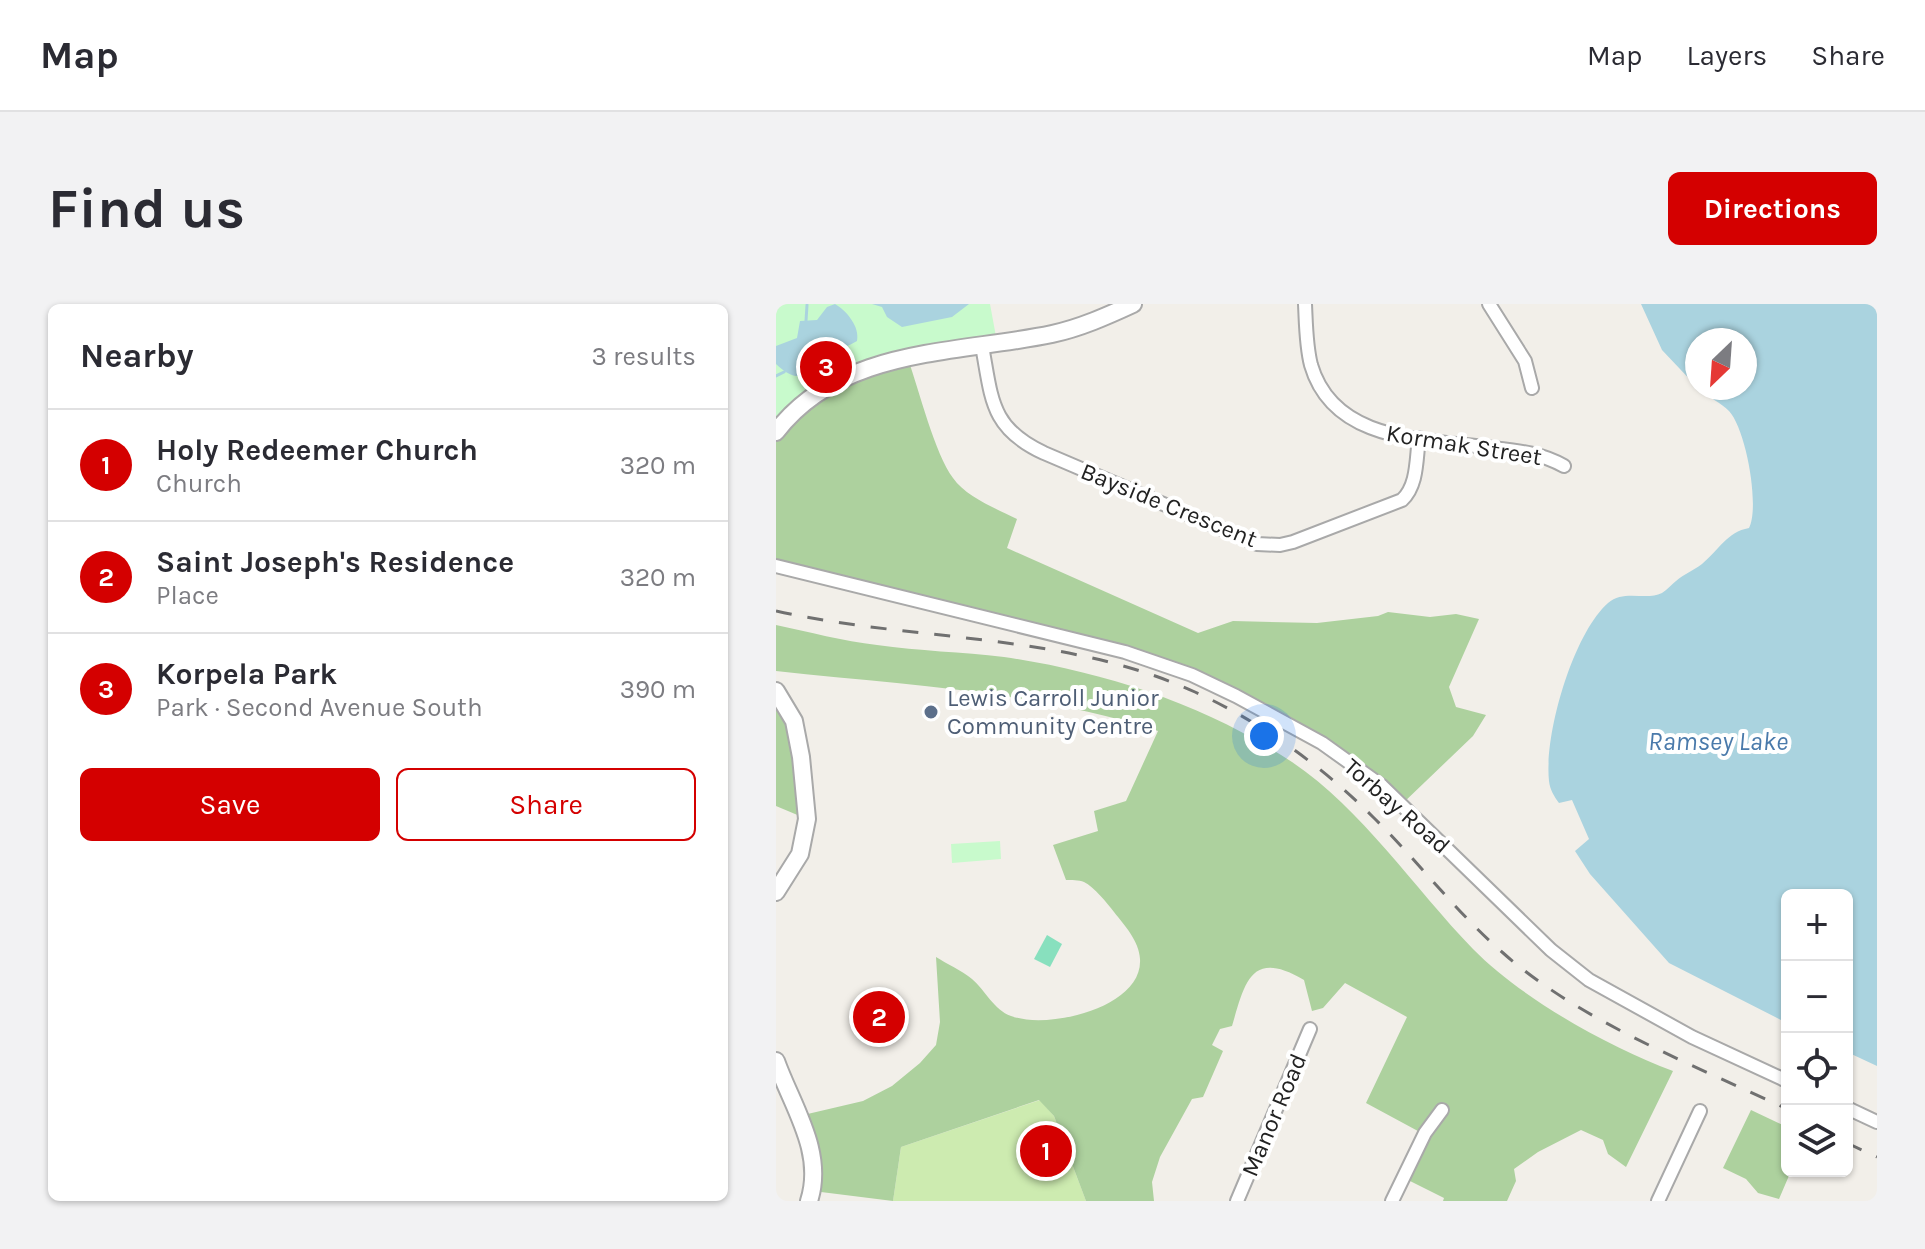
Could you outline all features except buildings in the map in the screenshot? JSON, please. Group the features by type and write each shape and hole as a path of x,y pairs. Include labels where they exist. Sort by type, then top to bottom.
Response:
{"street":[{"path":"776,432 808,398 849,374 888,363 1065,331 1133,304"},
{"name":"Kormak Street","path":"1305,304 1311,365 1329,397 1349,418 1386,434 1537,453 1564,466"},
{"path":"1489,304 1525,361 1532,388"},
{"name":"Bayside Crescent","path":"982,346 996,412 1016,438 1044,453 1257,544 1293,542 1402,500 1413,484 1419,438"},
{"name":"Torbay Road","path":"776,566 1125,652 1192,675 1236,696 1322,743 1382,786 1533,933 1589,980 1692,1037 1781,1078"},
{"path":"776,691 794,721 807,819 799,857 776,892"},
{"name":"Manor Road","path":"1237,1201 1310,1029"},
{"path":"776,1061 812,1155 814,1175 809,1201"},
{"path":"1392,1201 1425,1133 1442,1110"},
{"path":"1658,1201 1700,1111"},
{"path":"1853,1111 1877,1122"}],"green space":[{"path":"776,304 990,304 997,342 862,370 776,433"},
{"path":"908,359 934,438 953,478 974,497 1017,519 1007,548 1198,633 1233,621 1317,623 1378,616 1388,612 1430,617 1456,614 1479,619 1449,687 1456,707 1486,715 1473,736 1401,805 1321,744 1158,663 776,567 776,433 809,399"},
{"path":"776,625 864,643 1004,657 1080,672 1190,708 1292,762 1342,802 1473,949 1515,985 1594,1035 1673,1071 1626,1167 1608,1154 1603,1140 1581,1130 1538,1152 1514,1169 1516,1181 1507,1201 1443,1201 1444,1198 1404,1178 1429,1137 1366,1103 1407,1017 1345,983 1323,1008 1312,1011 1304,980 1272,968 1261,969 1253,975 1241,996 1232,1026 1220,1029 1212,1045 1223,1051 1203,1097 1192,1099 1160,1157 1152,1182 1154,1201 1086,1201 1054,1116 1039,1100 901,1147 893,1201 813,1191 799,1116 863,1101 892,1086 936,1045 940,1022 936,957 972,979 1005,1013 1027,1020 1068,1017 1090,1011 1126,991 1137,976 1140,959 1134,940 1092,888 1082,881 1066,880 1053,845 1098,831 1094,811 1126,801 1158,731 1017,698 776,671"},
{"path":"776,691 784,701 807,819 776,806"},
{"path":"1000,841 1001,859 952,863 951,844"},
{"path":"1047,935 1062,944 1050,967 1034,959"},
{"path":"1040,1100 1054,1116 1086,1201 893,1201 901,1147"},
{"path":"1751,1110 1781,1124 1781,1177 1788,1177 1779,1199 1758,1193 1746,1179 1723,1168"}],"water":[{"path":"835,304 852,320 857,330 857,341 837,351 806,374 800,376 785,372 776,364 776,346 797,338 800,321 817,320 827,307"},
{"path":"872,304 969,304 952,317 902,327 887,317 882,307"},
{"name":"Ramsey Lake","path":"1641,304 1877,304 1877,1066 1853,1055 1853,889 1781,889 1781,1020 1669,963 1590,874 1575,851 1589,839 1572,800 1559,803 1550,787 1549,761 1556,712 1573,661 1595,618 1614,599 1662,593 1702,564 1729,537 1749,528 1752,518 1750,468 1741,434 1729,411 1715,400 1757,400 1757,328 1685,328 1685,374 1662,350"}],"waterway":[{"path":"806,321 807,305"},
{"path":"776,376 784,372"}],"railway":[{"path":"776,611 1094,658 1145,673 1220,704 1267,731 1333,780 1389,833 1485,936 1533,977 1638,1040 1781,1106"},
{"path":"1853,1146 1877,1157"}],"place":[{"name":"Korpela Park","path":"826,367"},
{"name":"Lewis Carroll Junior Community Centre","path":"931,712"},
{"name":"Saint Joseph's Residence","path":"879,1017"},
{"name":"Holy Redeemer Church","path":"1046,1151"}]}
